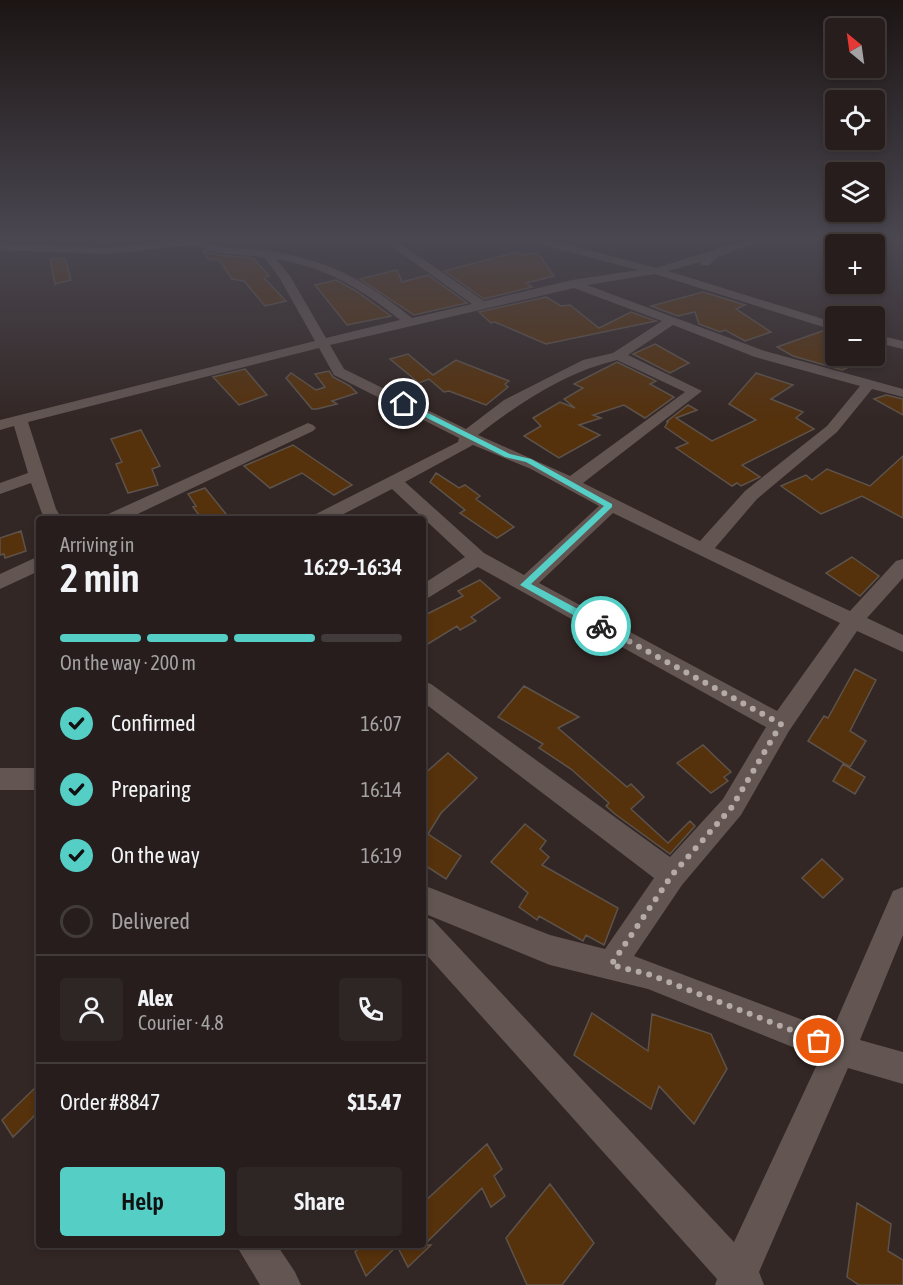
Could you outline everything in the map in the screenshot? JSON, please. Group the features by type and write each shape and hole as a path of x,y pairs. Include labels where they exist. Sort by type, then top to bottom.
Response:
{"street":[{"path":"297,300 320,344 339,372 507,455 528,461 610,506 903,644"},
{"path":"382,300 410,322"},
{"path":"474,300 481,305"},
{"path":"52,516 37,475 7,422 503,300"},
{"path":"615,300 760,354 903,393"},
{"path":"751,300 825,323"},
{"path":"326,516 465,444 468,435 508,403 588,363 618,356 671,321"},
{"path":"885,341 903,345"},
{"path":"570,484 695,392 618,356"},
{"path":"702,550 751,495 832,429 870,383"},
{"path":"118,516 308,428"},
{"path":"0,489 37,475"},
{"path":"394,481 477,558 781,724"},
{"path":"525,585 610,506"},
{"path":"426,592 477,558"},
{"path":"0,582 36,564"},
{"path":"611,965 672,875 732,807 781,724 853,621 903,566"},
{"path":"426,692 672,875"},
{"path":"0,779 36,779"},
{"path":"426,900 550,950 648,974 840,1050 903,1068"},
{"path":"426,933 739,1282 903,901"},
{"path":"257,1248 282,1285"}],"building":[{"path":"260,300 286,301 265,306"},
{"path":"327,300 369,300 391,316 347,325"},
{"path":"391,300 463,300 467,303 414,315"},
{"path":"533,300 551,300 561,306 570,305 599,328 631,312 656,321 546,344 495,322 491,323 479,312"},
{"path":"673,300 729,300 745,305 736,309 771,332 745,341 725,330 720,332 699,324 695,312 678,316 651,306"},
{"path":"825,330 825,365 793,356 777,347"},
{"path":"655,344 689,363 670,373 633,354"},
{"path":"408,354 433,375 456,360 509,381 505,384 508,387 486,405 449,391 444,392 429,379 419,383 390,359"},
{"path":"617,362 656,381 650,384 674,397 645,418 624,405 593,415 601,418 579,425 600,435 559,458 524,436 541,426 533,418 560,402 575,408 564,399 583,388 574,384"},
{"path":"828,366 851,366 842,370"},
{"path":"245,369 267,395 239,405 213,377"},
{"path":"329,371 333,377 350,386 357,393 332,401 337,404 312,409 286,378 291,373 316,390 325,387 315,374"},
{"path":"756,373 793,385 771,399 803,412 796,418 814,429 742,465 760,477 741,486 737,483 732,486 676,448 688,443 665,427 669,420 666,422 688,405 697,410 676,418 712,441 756,420 729,404"},
{"path":"886,395 903,399 903,415 874,399"},
{"path":"141,430 160,466 152,469 158,485 128,493 116,464 122,462 111,439"},
{"path":"293,445 352,485 334,495 302,473 270,488 244,466"},
{"path":"903,456 903,518 862,496 821,514 781,486 806,475 812,480 827,469 870,486"},
{"path":"436,473 459,488 465,485 480,496 476,499 514,527 497,538 460,513 465,510 430,482"},
{"path":"205,488 226,514 200,516 188,494"},
{"path":"21,531 26,551 5,558 4,554 0,555 0,538"},
{"path":"852,557 879,576 860,596 826,573"},
{"path":"480,580 500,598 471,617 476,621 460,630 457,626 426,645 426,614 463,596 458,591"},
{"path":"855,669 876,680 850,731 866,741 850,767 808,741 824,716 828,718"},
{"path":"524,686 579,717 558,728 627,787 631,784 644,797 631,809 668,843 690,821 695,826 670,854 615,814 606,806 609,803 571,769 539,748 543,744 498,717"},
{"path":"703,745 731,772 724,777 728,781 711,793 677,763"},
{"path":"448,753 477,778 441,813 428,834 461,856 446,879 426,866 426,772"},
{"path":"843,764 865,777 855,794 833,781"},
{"path":"525,824 546,841 540,849 549,857 542,865 618,908 604,945 586,935 583,941 539,916 537,920 519,907 528,893 491,862"},
{"path":"822,859 843,879 823,898 802,878"},
{"path":"592,1013 648,1051 652,1014 711,1034 727,1069 694,1124 659,1086 651,1109 574,1055"},
{"path":"36,1087 36,1114 13,1137 2,1120"},
{"path":"487,1144 502,1169 494,1176 505,1196 491,1207 482,1188 426,1243 426,1200"},
{"path":"550,1184 594,1243 562,1285 527,1285 506,1238"},
{"path":"857,1203 891,1224 888,1251 903,1260 903,1285 859,1285 847,1277"},
{"path":"426,1245 431,1245 408,1267 398,1248 426,1248"},
{"path":"359,1248 395,1248 366,1276 355,1252"}],"way so far":[{"path":"601,626 781,724 732,807 672,875 611,965 648,974 819,1041"}],"route":[{"path":"404,404 507,455 528,461 610,506 525,585 601,626"}]}
